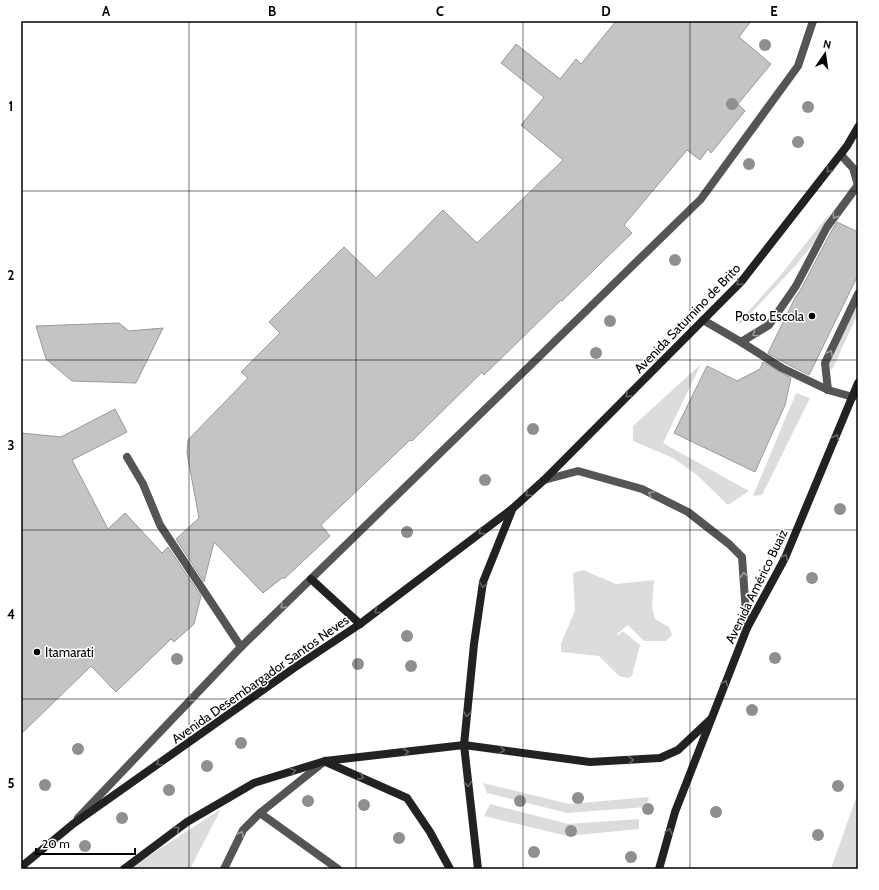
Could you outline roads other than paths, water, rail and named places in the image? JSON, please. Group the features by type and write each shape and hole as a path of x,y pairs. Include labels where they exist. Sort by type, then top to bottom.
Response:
{"main road":[{"name":"Avenida Saturnino de Brito","path":"512,509 544,480 741,282 847,146 858,127"},
{"name":"Avenida Américo Buaiz","path":"659,869 674,812 747,628 785,558 858,384"},
{"path":"478,869 464,745 474,644 483,582 512,509"},
{"name":"Avenida Desembargador Santos Neves","path":"21,868 73,824 294,668 360,624 512,509"},
{"path":"311,579 360,624"},
{"path":"124,869 187,822 254,783 325,761 464,745 590,762 660,758 678,750 711,719"},
{"path":"325,761 407,798 430,832 450,869"}],"street":[{"path":"73,824 241,647 701,199 798,66 813,21"},
{"path":"741,342 769,325 796,286 827,227 858,185 853,168 840,155"},
{"path":"828,390 825,363 858,294"},
{"path":"702,320 741,342 782,368 828,390 853,397"},
{"path":"127,457 143,484 160,525 241,647"},
{"path":"544,480 578,471 642,489 688,512 729,544 742,557 747,628"},
{"path":"224,869 243,830 260,813 325,761"},
{"path":"260,813 338,869"}],"place":[{"name":"Posto Escola","path":"812,316"},
{"name":"Itamarati","path":"37,652"}]}
